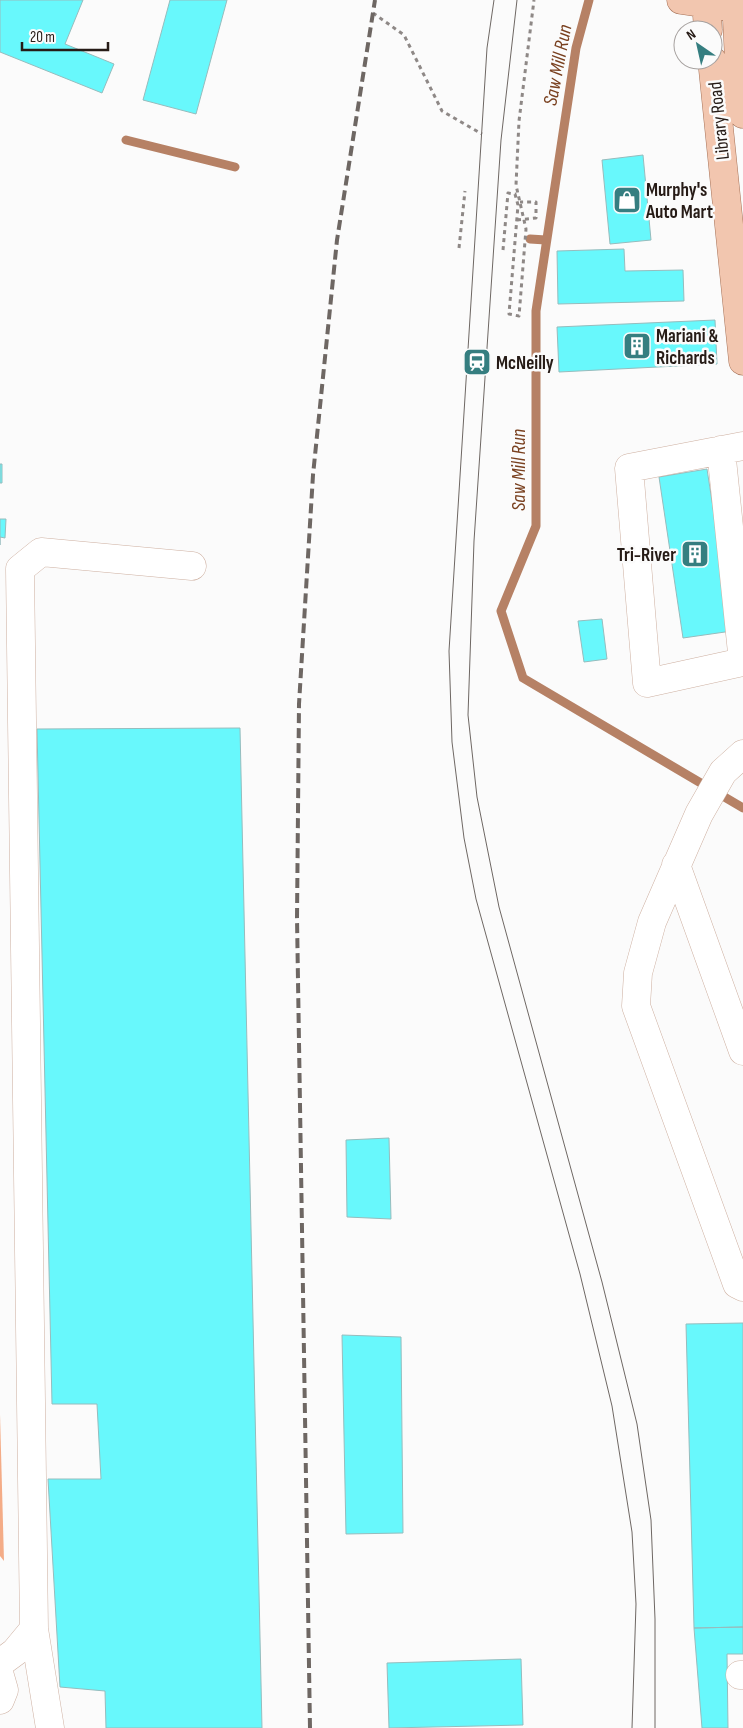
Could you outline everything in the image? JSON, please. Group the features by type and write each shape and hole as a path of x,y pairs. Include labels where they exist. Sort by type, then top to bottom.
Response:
{"main road":[{"path":"700,8 736,4"},
{"name":"Library Road","path":"736,4 731,35 743,114"},
{"name":"Library Road","path":"713,70 743,361"}],"street":[{"path":"732,448 743,662 647,683 629,468 732,448"},
{"path":"50,1728 34,1629 20,569 41,552 192,566"},
{"path":"743,754 722,772 699,814 676,865 652,922 638,973 636,1006 737,1284 743,1287"},
{"path":"676,865 743,1051"},
{"path":"0,1663 16,1652 34,1629"},
{"path":"0,1676 4,1690 0,1700"}],"path":[{"path":"503,250 508,193 516,194 518,205 510,314 519,316 526,229 516,185 519,121 534,0"},
{"path":"373,14 404,35 442,110 482,134"},
{"path":"459,248 465,191"},
{"path":"517,220 536,218 536,202 520,202"}],"shaded area":[{"path":"0,1414 4,1561 0,1556"}],"building":[{"path":"0,0 83,0 65,44 114,64 102,93 0,52"},
{"path":"170,0 227,0 196,114 143,100"},
{"name":"Murphy's Auto Mart","path":"643,155 651,240 610,244 602,160"},
{"path":"624,249 625,271 683,270 684,301 558,304 557,251"},
{"name":"Mariani & Richards","path":"715,320 717,364 559,372 557,327"},
{"path":"0,464 2,464 2,483 0,483"},
{"name":"Tri-River","path":"707,469 732,631 683,638 659,477"},
{"path":"0,519 6,519 5,538 0,537"},
{"path":"602,619 607,659 584,662 578,621"},
{"path":"240,728 262,1728 106,1728 105,1691 60,1687 48,1479 101,1479 97,1404 52,1404 37,729"},
{"path":"389,1138 391,1219 347,1217 346,1140"},
{"path":"743,1323 743,1627 694,1628 686,1324"},
{"path":"342,1335 401,1337 403,1533 346,1534"},
{"path":"743,1627 743,1654 727,1654 728,1728 702,1728 694,1628"},
{"path":"521,1659 523,1725 389,1728 387,1663"}],"waterway":[{"name":"Saw Mill Run","path":"589,0 576,48 536,311 536,526 501,611 523,678 743,808"},
{"path":"126,140 235,167"},
{"path":"530,239 546,240"}],"tram line":[{"path":"494,0 487,48 449,651 452,742 464,838 476,899 580,1274 612,1406 632,1532 636,1604 632,1728"},
{"path":"517,0 501,140 474,541 468,715 477,797 499,907 602,1282 637,1424 651,1520 655,1619 655,1728"}],"railway":[{"path":"310,1728 297,918 299,704 313,475 337,240 375,0"}],"place":[{"name":"Murphy's Auto Mart","path":"627,200"},
{"name":"Mariani & Richards","path":"637,346"},
{"name":"McNeilly","path":"477,362"},
{"name":"Tri-River","path":"695,554"}]}
